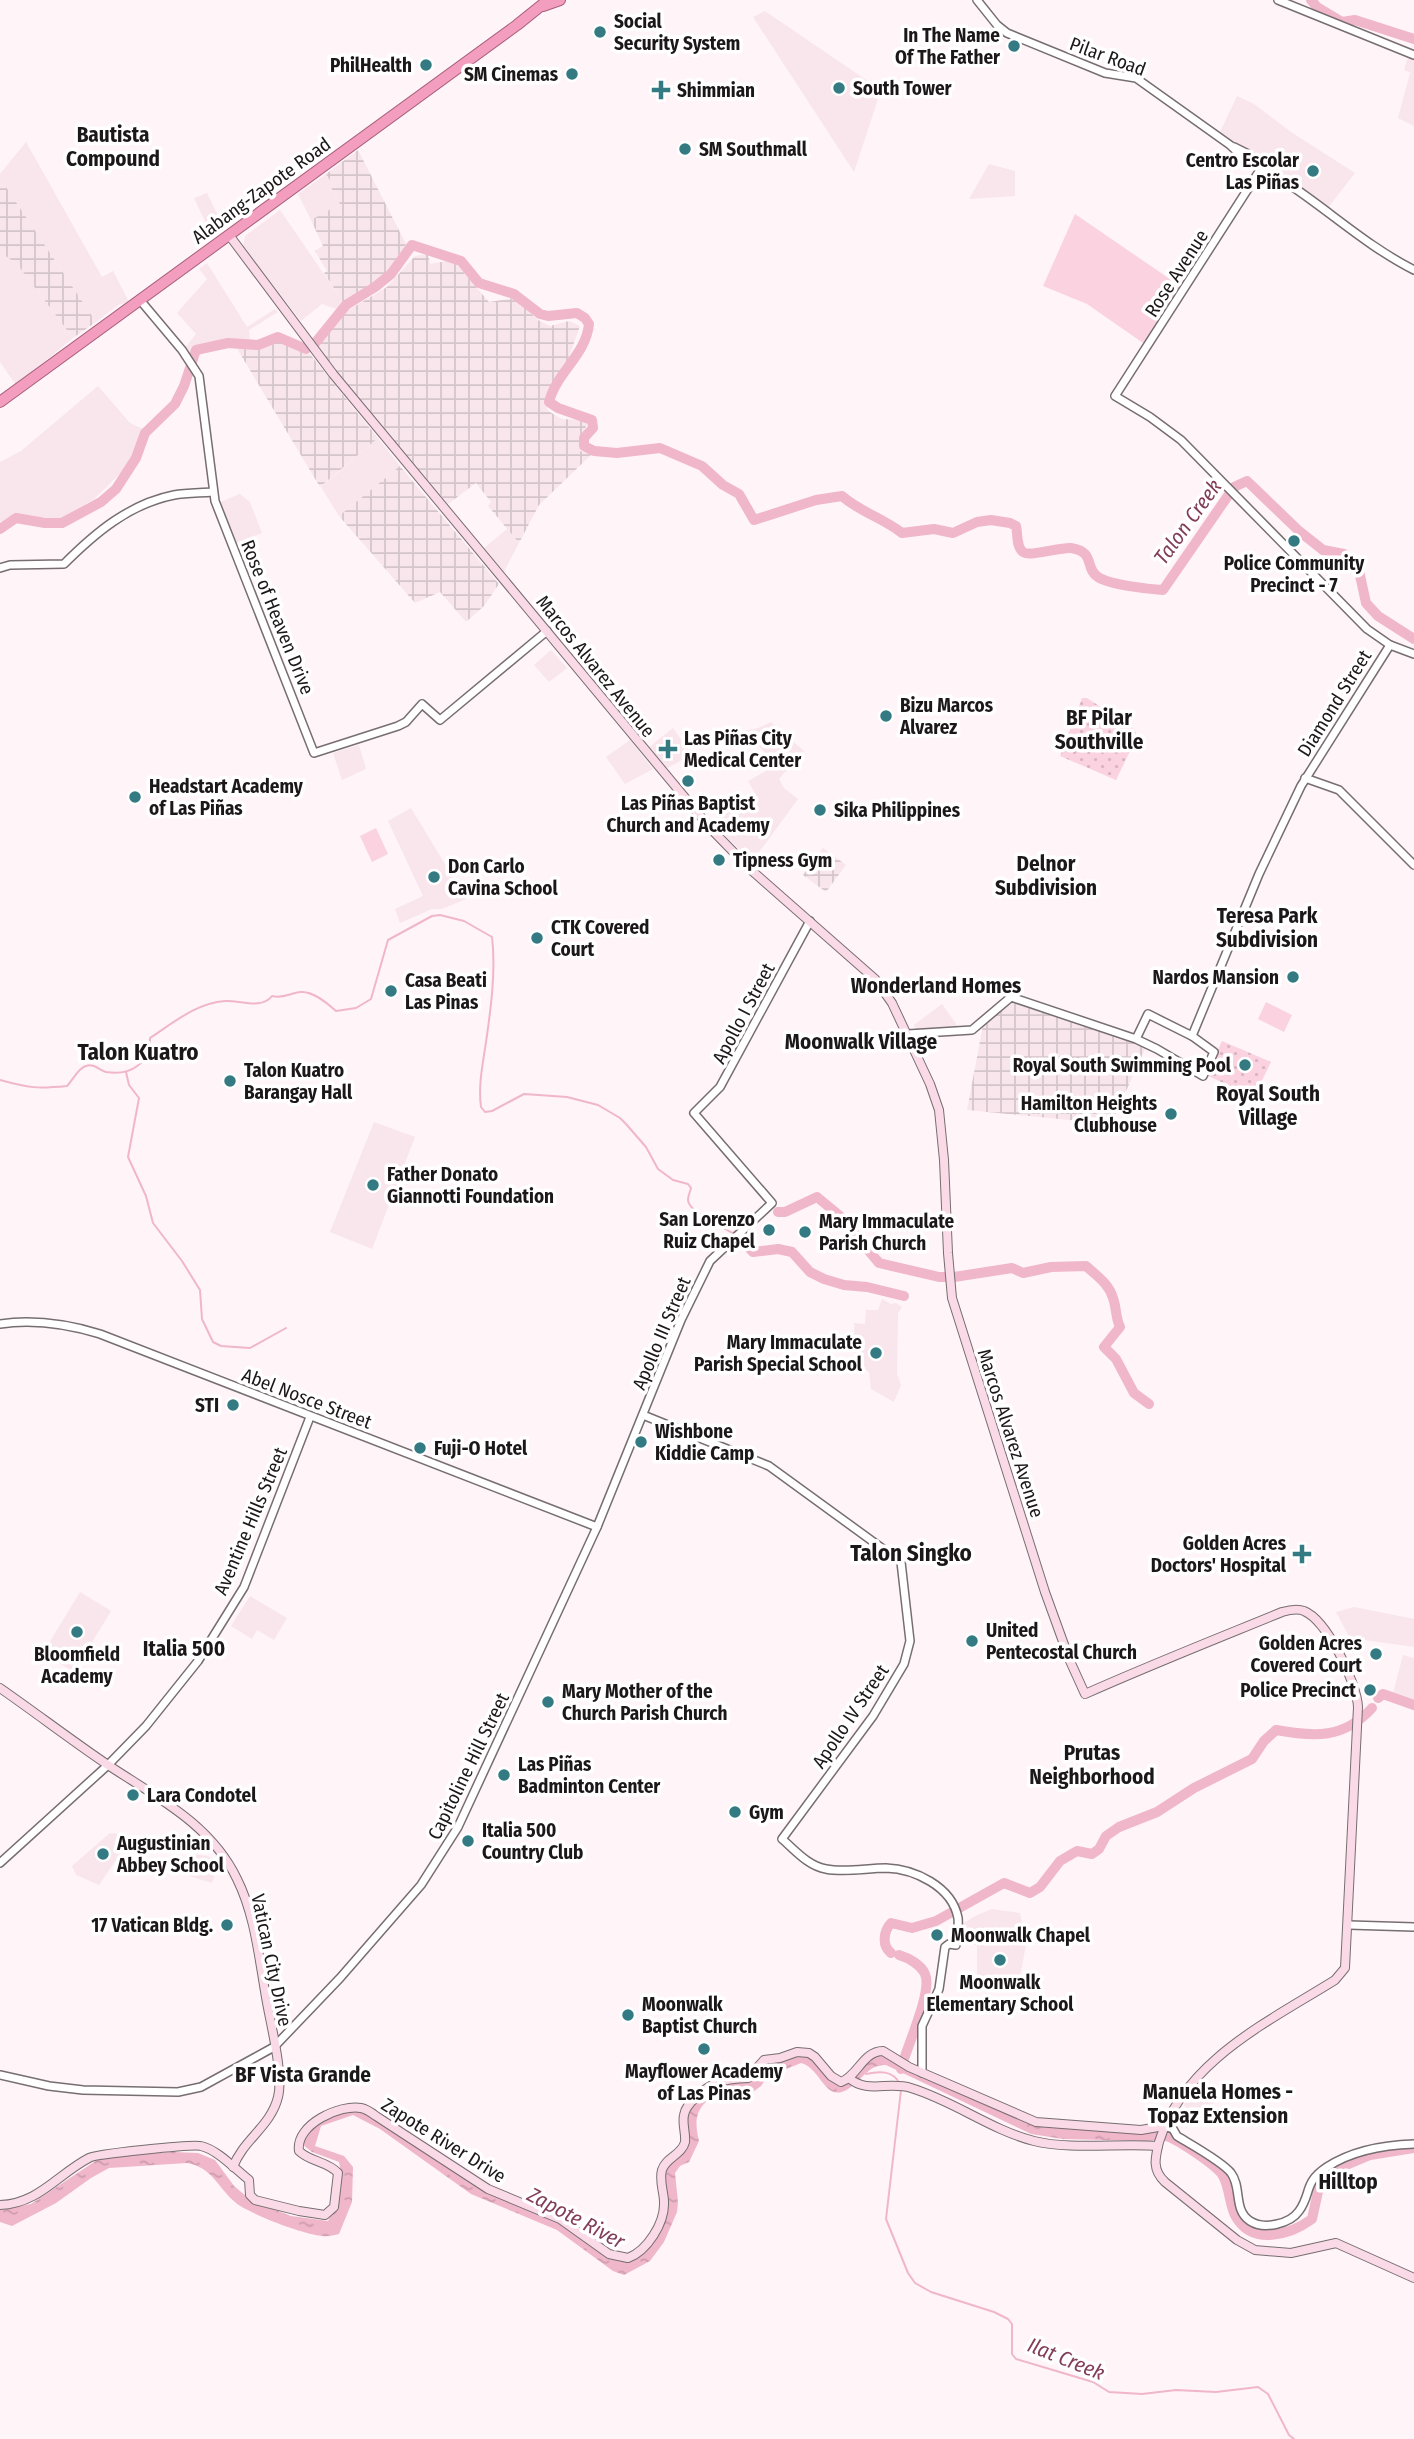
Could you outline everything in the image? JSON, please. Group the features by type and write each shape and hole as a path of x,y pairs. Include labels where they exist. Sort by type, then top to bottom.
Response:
{"highway":[{"name":"Alabang-Zapote Road","path":"0,402 545,3 560,0"}],"main road":[{"name":"Marcos Alvarez Avenue","path":"229,236 311,346 711,829 750,869 883,988 908,1034 939,1110 952,1298 1045,1592 1085,1694 1282,1612 1298,1610 1319,1623 1347,1668 1356,1690 1358,1721 1347,1962 1343,1973 1214,2060 1186,2090 1161,2136"},
{"name":"Vatican City Drive","path":"0,1688 189,1819 230,1867 242,1890 250,1915 279,2079 276,2101 266,2123 238,2153 233,2167"},
{"name":"Zapote River Drive","path":"0,2205 14,2204 43,2192 92,2156 199,2145 210,2149 249,2180 250,2195 255,2200 315,2214 329,2212 334,2207 338,2174 331,2167 302,2155 298,2140 307,2127 316,2121 349,2109 360,2108 488,2189 560,2219 609,2254 628,2258 645,2247 660,2221 664,2203 661,2179 663,2167 682,2148 685,2138 684,2113 690,2102 705,2087 726,2079 748,2078 764,2060 780,2059 801,2051 812,2054 836,2080 902,2086 1036,2142 1057,2145 1161,2136"},
{"path":"852,2080 874,2052 883,2051 922,2073 1036,2122 1141,2130 1161,2136 1155,2165 1160,2177 1245,2246 1265,2252 1291,2253 1336,2243 1414,2278"}],"street":[{"name":"Pilar Road","path":"976,0 1007,33 1105,72 1136,78 1240,155 1321,207 1374,247 1414,270"},
{"path":"1278,0 1414,55"},
{"name":"Rose Avenue","path":"1260,166 1115,396 1167,428 1367,629 1390,645"},
{"name":"Rose of Heaven Drive","path":"140,300 195,368 202,385 212,492 314,754 398,726 406,722 422,704 440,720 547,631"},
{"path":"0,568 10,565 64,564 96,533 127,512 174,495 212,492"},
{"path":"1390,645 1414,654"},
{"name":"Diamond Street","path":"1192,1037 1259,874 1306,778 1390,645"},
{"path":"1306,778 1339,790 1414,865"},
{"name":"Apollo I Street","path":"772,1203 694,1113 720,1087 810,921"},
{"path":"908,1034 972,1030 1011,997 1136,1039 1203,1076 1214,1052 1148,1014 1136,1039"},
{"name":"Apollo III Street","path":"611,1496 681,1320 710,1261 772,1203"},
{"name":"Abel Nosce Street","path":"0,1324 21,1321 51,1323 92,1331 597,1527"},
{"name":"Apollo IV Street","path":"643,1415 769,1466 901,1562 911,1641 904,1664 873,1716 782,1839 812,1864 829,1870 887,1868 911,1873 935,1885 947,1895 957,1915 956,1945 949,1944 945,1947 939,1989 922,2026 922,2073"},
{"name":"Aventine Hills Street","path":"0,1863 108,1765 146,1726 211,1641 241,1593 310,1417"},
{"name":"Capitoline Hill Street","path":"0,2075 49,2086 83,2090 178,2092 201,2087 274,2047 309,2013 421,1885 439,1860 464,1815 611,1496"},
{"path":"1349,1925 1414,1927"},
{"path":"1161,2136 1173,2129 1177,2136 1231,2173 1243,2214 1259,2226 1275,2224 1293,2217 1300,2210 1312,2179 1350,2154 1364,2149 1414,2144"}],"shaded area":[{"name":"South Tower","path":"765,11 875,86 880,93 854,172 753,17"},
{"path":"1408,57 1414,60 1414,126 1398,118 1412,73 1404,70"},
{"path":"1237,96 1254,104 1291,132 1355,173 1327,209 1220,132"},
{"path":"26,142 102,277 113,271 129,302 118,305 96,322 0,178 0,174"},
{"path":"358,150 406,244 375,284 343,302 324,273 327,271 315,251 323,246 311,220 340,204 326,174"},
{"path":"989,164 1015,171 1015,196 969,199"},
{"path":"326,174 340,204 311,220 298,194"},
{"path":"0,178 96,322 73,338 17,264 0,252"},
{"path":"207,193 224,228 212,236 194,198"},
{"path":"280,210 343,302 339,310 322,304 301,321 243,247 245,236"},
{"path":"1075,214 1183,288 1146,345 1087,304 1043,286"},
{"path":"0,252 17,264 73,338 16,385 0,362"},
{"path":"428,254 430,264 453,260 489,302 514,298 538,320 550,326 569,321 580,326 566,365 545,401 548,411 562,419 580,420 587,424 579,443 580,451 592,454 539,505 519,543 488,506 491,502 476,483 448,504 317,346 347,311 387,287 415,256"},
{"path":"207,263 247,327 275,309 278,312 249,330 250,344 229,339 196,351 191,357 184,349 196,334 177,313 207,279 199,269"},
{"path":"280,341 310,354 378,438 320,487 236,347 258,349"},
{"path":"98,386 130,423 143,429 134,460 94,499 61,519 15,515 0,522 0,462 21,451"},
{"path":"378,438 400,466 339,516 321,487"},
{"path":"400,466 499,584 484,606 466,622 440,592 415,603 339,516"},
{"path":"240,494 250,502 262,533 235,543 220,502"},
{"path":"507,529 519,543 503,573 483,549"},
{"path":"551,650 567,668 549,682 534,665"},
{"path":"1082,698 1087,698 1136,733 1116,780 1060,756"},
{"path":"771,722 804,751 779,779 784,788 798,799 752,862 711,821 756,795 748,781 777,765 744,731"},
{"name":"Las Piñas City Medical Center","path":"673,728 692,755 665,769 648,748"},
{"path":"630,740 653,769 625,784 606,757"},
{"path":"359,745 366,769 342,780 333,753"},
{"name":"Don Carlo Cavina School","path":"411,808 466,899 442,909 432,909 400,923 395,909 423,896 388,821"},
{"path":"376,828 388,854 372,862 360,836"},
{"path":"823,848 846,865 826,892 803,875"},
{"path":"1010,1002 1146,1047 1111,1124 967,1110 983,1025"},
{"path":"1266,1002 1292,1015 1284,1032 1258,1019"},
{"path":"942,1004 959,1028 916,1029 914,1025"},
{"path":"1222,1041 1271,1062 1254,1097 1206,1075"},
{"name":"Father Donato Giannotti Foundation","path":"374,1122 415,1137 372,1249 330,1232"},
{"name":"Mary Immaculate Parish Special School","path":"882,1299 902,1307 898,1313 897,1374 901,1385 894,1402 871,1389 869,1372 855,1363 854,1323 865,1324 866,1310 878,1310"},
{"name":"Bloomfield Academy","path":"80,1592 111,1611 74,1672 43,1653"},
{"path":"250,1596 287,1618 274,1640 257,1630 252,1639 231,1626"},
{"path":"1354,1607 1414,1619 1414,1647 1350,1638 1336,1612"},
{"path":"1403,1655 1414,1658 1414,1702 1392,1697"},
{"name":"Augustinian Abbey School","path":"110,1833 119,1834 129,1841 99,1885 76,1875 72,1866"},
{"path":"191,1854 208,1856 219,1863 212,1883 189,1876"},
{"name":"Moonwalk Elementary School","path":"992,1909 1020,1913 1026,1945 1018,1987 977,1975 977,1945 962,1943 962,1924"},
{"path":"1194,2088 1214,2102 1202,2120 1184,2104"}],"water":[{"path":"880,2052 1030,2123 1156,2131 1155,2140 1063,2139 1031,2134 886,2065 867,2072 847,2090 838,2093 832,2091 809,2067 801,2063 767,2077 753,2092 720,2091 706,2102 697,2118 699,2141 689,2162 680,2166 675,2173 677,2212 664,2242 650,2261 624,2275 613,2271 557,2230 471,2194 380,2129 353,2115 321,2126 315,2146 344,2156 353,2167 352,2202 339,2234 315,2235 253,2213 236,2203 203,2169 187,2163 109,2168 56,2203 12,2226 0,2222 0,2210 31,2204 97,2160 111,2156 173,2152 198,2153 215,2160 234,2186 252,2201 291,2216 328,2221 340,2193 339,2162 312,2152 302,2144 305,2133 333,2115 361,2110 476,2183 561,2220 610,2256 625,2262 641,2251 668,2200 664,2176 667,2163 680,2153 685,2117 691,2104 716,2083 752,2080 766,2061 775,2062 806,2055 841,2083 869,2057"}],"waterway":[{"path":"1311,0 1317,7 1342,22 1355,20 1414,39"},
{"name":"Talon Creek","path":"0,529 16,518 62,523 101,502 116,489 136,458 145,433 175,404 196,350 228,343 258,345 278,337 306,349 316,342 346,305 391,274 412,245 461,261 479,283 514,294 540,314 548,316 577,313 585,318 589,324 587,335 549,402 592,420 593,428 584,438 584,446 594,451 617,453 660,448 702,466 723,485 739,494 754,520 816,500 842,496 902,533 934,529 953,533 977,522 991,520 1010,523 1016,526 1018,544 1023,552 1066,548 1079,550 1087,557 1094,573 1104,580 1163,590 1234,487 1247,481 1323,550 1344,554 1358,566 1366,603 1378,616 1414,639"},
{"path":"0,1080 33,1087 57,1087 67,1086 80,1069 89,1065 106,1072 130,1070 146,1055 150,1038 185,1015 214,1003 262,1003 272,996 306,992 315,995 336,1011 356,1008 371,999 388,940 432,916 440,915 464,921 492,937 490,1016 480,1091 481,1107 485,1112 524,1094 567,1097 598,1105 626,1124 646,1147 658,1169 673,1180 688,1184 691,1188 688,1200 694,1209 734,1234"},
{"path":"126,1072 129,1085 139,1098 128,1157 146,1196 153,1223 200,1290 202,1319 213,1342 221,1346 250,1348 286,1328"},
{"path":"778,1212 785,1212 817,1197 840,1216 879,1263 939,1277 1012,1268 1023,1273 1051,1267 1086,1266 1109,1288 1120,1327 1104,1347 1116,1359 1134,1393 1149,1404"},
{"path":"737,1235 753,1252 778,1249 792,1252 810,1272 824,1279 904,1296"},
{"path":"1378,1698 1383,1694 1414,1705"},
{"path":"891,1953 886,1947 885,1939 886,1930 891,1923 912,1928 936,1921 1004,1883 1030,1893 1040,1887 1060,1861 1077,1851 1092,1854 1099,1849 1106,1836 1119,1827 1157,1812 1194,1788 1252,1759 1264,1741 1276,1730 1303,1734 1328,1733 1351,1726 1372,1708"},
{"path":"899,1955 921,1968 926,1982 922,2006 901,2069"},
{"name":"Ilat Creek","path":"866,2074 890,2074 900,2084"},
{"name":"Ilat Creek","path":"901,2090 886,2219 908,2273 915,2283 931,2292 1008,2319 1012,2324 1012,2354 1016,2359 1093,2382 1109,2392 1216,2392 1258,2387 1268,2394 1289,2435 1294,2439"},
{"name":"Zapote River","path":"1144,2135 1171,2138 1214,2166 1223,2176 1236,2217 1243,2226 1262,2235 1293,2230 1312,2219 1319,2187 1325,2174 1370,2155 1414,2148"}],"place":[{"name":"Social Security System","path":"600,32"},
{"name":"In The Name Of The Father","path":"1014,46"},
{"name":"PhilHealth","path":"426,65"},
{"name":"SM Cinemas","path":"572,74"},
{"name":"South Tower","path":"839,88"},
{"name":"Shimmian","path":"661,90"},
{"name":"SM Southmall","path":"685,149"},
{"name":"Centro Escolar Las Piñas","path":"1313,171"},
{"name":"Police Community Precinct - 7","path":"1294,541"},
{"name":"Bizu Marcos Alvarez","path":"886,716"},
{"name":"Las Piñas City Medical Center","path":"668,749"},
{"name":"Las Piñas Baptist Church and Academy","path":"688,781"},
{"name":"Headstart Academy of Las Piñas","path":"135,797"},
{"name":"Sika Philippines","path":"820,810"},
{"name":"Tipness Gym","path":"719,860"},
{"name":"Don Carlo Cavina School","path":"434,877"},
{"name":"CTK Covered Court","path":"537,938"},
{"name":"Nardos Mansion","path":"1293,977"},
{"name":"Casa Beati Las Pinas","path":"391,991"},
{"name":"Royal South Swimming Pool","path":"1245,1065"},
{"name":"Talon Kuatro Barangay Hall","path":"230,1081"},
{"name":"Hamilton Heights Clubhouse","path":"1171,1114"},
{"name":"Father Donato Giannotti Foundation","path":"373,1185"},
{"name":"San Lorenzo Ruiz Chapel","path":"769,1230"},
{"name":"Mary Immaculate Parish Church","path":"805,1232"},
{"name":"Mary Immaculate Parish Special School","path":"876,1353"},
{"name":"STI","path":"233,1405"},
{"name":"Wishbone Kiddie Camp","path":"641,1442"},
{"name":"Fuji-O Hotel","path":"420,1448"},
{"name":"Golden Acres Doctors' Hospital","path":"1302,1554"},
{"name":"Bloomfield Academy","path":"77,1632"},
{"name":"United Pentecostal Church","path":"972,1641"},
{"name":"Golden Acres Covered Court","path":"1376,1654"},
{"name":"Police Precinct","path":"1370,1690"},
{"name":"Mary Mother of the Church Parish Church","path":"548,1702"},
{"name":"Las Piñas Badminton Center","path":"504,1775"},
{"name":"Lara Condotel","path":"133,1795"},
{"name":"Gym","path":"735,1812"},
{"name":"Italia 500 Country Club","path":"468,1841"},
{"name":"Augustinian Abbey School","path":"103,1854"},
{"name":"17 Vatican Bldg.","path":"227,1925"},
{"name":"Moonwalk Chapel","path":"937,1935"},
{"name":"Moonwalk Elementary School","path":"1000,1960"},
{"name":"Moonwalk Baptist Church","path":"628,2015"},
{"name":"Mayflower Academy of Las Pinas","path":"704,2049"}],"district":[{"name":"Bautista Compound","path":"113,147"},
{"name":"BF Pilar Southville","path":"1099,730"},
{"name":"Delnor Subdivision","path":"1046,876"},
{"name":"Teresa Park Subdivision","path":"1267,928"},
{"name":"Wonderland Homes","path":"936,986"},
{"name":"Moonwalk Village","path":"861,1042"},
{"name":"Talon Kuatro","path":"138,1052"},
{"name":"Royal South Village","path":"1268,1106"},
{"name":"Talon Singko","path":"911,1553"},
{"name":"Italia 500","path":"184,1649"},
{"name":"Prutas Neighborhood","path":"1092,1765"},
{"name":"BF Vista Grande","path":"303,2075"},
{"name":"Manuela Homes - Topaz Extension","path":"1218,2104"},
{"name":"Hilltop","path":"1348,2182"}]}
